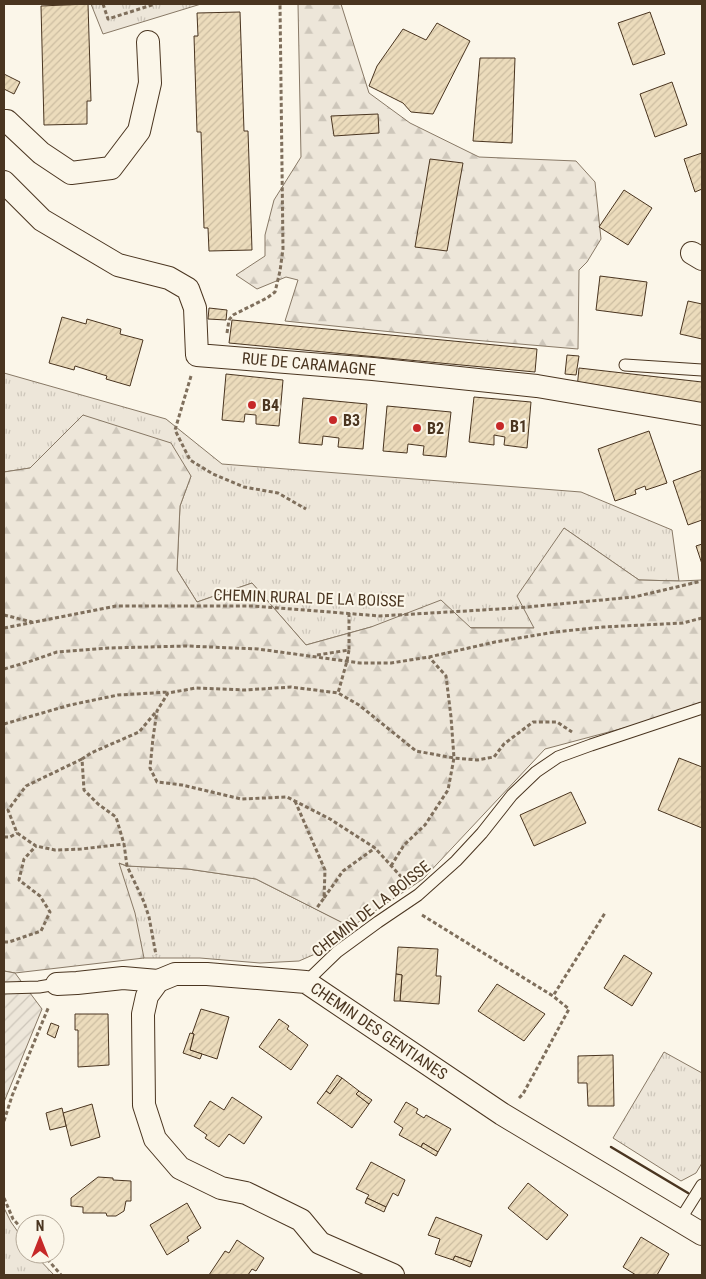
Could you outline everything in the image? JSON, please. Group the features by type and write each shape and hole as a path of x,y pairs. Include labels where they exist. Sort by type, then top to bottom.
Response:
{"street":[{"path":"4,121 7,121 41,153 72,173 111,168 139,132 150,83 148,42"},
{"path":"7,190 42,220 118,265 169,278 188,289 195,308 196,355"},
{"name":"RUE DE CARAMAGNE","path":"196,355 383,370 537,386 702,414"},
{"name":"CHEMIN DES GENTIANES","path":"158,981 174,974 207,974 306,982 502,1114 702,1234"},
{"path":"57,984 123,978 158,981"},
{"path":"158,981 147,996 143,1014 144,1105 155,1139 180,1168 221,1188 246,1192 301,1220 320,1243 393,1275"}],"lane":[{"path":"625,365 702,370"},
{"name":"CHEMIN DE LA BOISSE","path":"306,982 337,952 418,895 456,861 482,833 512,794 536,772 558,757 702,708"},
{"path":"4,988 39,987 57,984"},
{"path":"680,1220 702,1185"}],"path":[{"path":"103,4 108,19 155,4"},
{"path":"229,320 233,315 275,292 280,271 283,249 280,4"},
{"path":"196,355 175,430 190,460 213,474 244,487 278,494 306,509"},
{"name":"CHEMIN RURAL DE LA BOISSE","path":"4,628 116,606 253,606 380,616 526,607 634,597 702,581"},
{"path":"338,693 349,650 349,614"},
{"path":"4,615 34,622"},
{"path":"4,669 56,652 109,648 187,646 249,648 360,663 391,663 555,632 603,627 683,623 702,618"},
{"path":"313,656 349,650"},
{"path":"392,866 404,845 425,825 448,790 454,758 446,676 429,657"},
{"path":"124,844 55,850 36,846 18,833 8,810 26,786 91,753 139,732 157,711 168,692 196,688 245,690 291,688 338,693 359,705 416,752 454,758 477,760 494,757 504,744 533,722 557,722 591,745"},
{"path":"4,724 70,705 118,695 176,691"},
{"path":"157,711 152,738 150,768 157,782 182,785 242,799 287,797 330,819 375,848 418,895"},
{"path":"82,759 84,790 98,804 116,817 124,844 127,866 149,917 158,981"},
{"path":"295,801 325,870 324,898"},
{"path":"4,837 10,837 18,833"},
{"path":"4,942 41,931 50,912 40,896 19,880 24,859 36,846"},
{"path":"316,909 343,872 375,848"},
{"path":"404,904 553,996 568,1009 523,1094 502,1114"},
{"path":"553,996 606,913"},
{"path":"4,1121 57,984"},
{"path":"4,1198 15,1221"},
{"path":"53,1264 62,1275"}],"green space":[{"path":"91,4 201,4 103,34"},
{"path":"298,4 341,4 369,93 410,123 479,157 576,161 595,182 601,239 587,262 579,270 578,349 285,321 298,280 286,277 257,289 236,275 265,256 265,235 274,200 301,157"},
{"path":"4,373 166,419 222,464 581,492 672,530 679,581 639,580 564,528 535,628 371,627 306,645 252,583 197,602 177,570 180,506 191,476 83,415 30,468 4,472"},
{"path":"83,415 171,443 191,476 180,506 177,570 197,602 252,583 306,645 371,627 441,600 471,628 534,628 517,596 564,528 639,580 702,580 702,702 635,725 545,749 423,879 351,927 256,879 188,869 127,866 119,863 135,913 144,958 15,973 4,971 4,472 30,468"},
{"path":"118,863 127,866 188,869 256,879 351,927 322,951 299,961 260,963 200,958 143,958"},
{"path":"4,971 15,973 42,1009 4,1102"},
{"path":"664,1052 702,1073 702,1163 696,1173 681,1181 613,1138"},
{"path":"4,1208 15,1228 15,1264 44,1264 54,1275 4,1275"}],"building":[{"path":"88,4 91,101 87,101 87,124 44,125 41,6"},
{"path":"240,12 244,131 248,131 252,250 209,251 208,228 204,228 201,132 197,132 194,36 198,36 197,13"},
{"path":"650,12 665,54 633,65 618,23"},
{"path":"437,23 470,41 433,114 411,112 403,103 369,86 377,66 403,29 426,40"},
{"path":"480,58 515,58 512,143 473,141"},
{"path":"4,74 20,82 14,94 4,89"},
{"path":"672,82 687,125 655,137 640,94"},
{"path":"378,114 379,133 334,136 331,116"},
{"path":"702,153 702,189 695,192 684,159"},
{"path":"430,159 463,163 447,251 415,247"},
{"path":"624,190 652,208 628,245 599,227"},
{"path":"600,276 647,282 642,316 596,310"},
{"path":"688,301 702,304 702,339 680,334"},
{"path":"209,308 227,310 226,320 208,319"},
{"path":"62,317 86,324 87,319 121,329 120,334 143,340 130,386 106,379 107,376 75,366 74,370 49,363"},
{"path":"232,320 537,349 535,372 229,343"},
{"path":"567,355 579,356 576,375 565,374"},
{"path":"579,368 702,382 702,404 577,389"},
{"name":"B4","path":"226,374 283,380 279,426 256,424 256,415 245,414 244,422 222,420"},
{"name":"B1","path":"474,397 531,402 527,448 504,445 505,437 494,435 494,445 469,442"},
{"name":"B3","path":"303,398 367,404 363,449 338,447 339,438 323,436 322,445 299,443"},
{"name":"B2","path":"387,406 451,412 446,457 423,455 424,446 408,444 407,453 383,451"},
{"path":"649,431 667,483 646,490 645,486 635,490 636,494 615,501 598,449"},
{"path":"702,470 702,520 688,525 673,481"},
{"path":"702,544 702,564 696,546"},
{"path":"679,758 702,767 702,828 658,810"},
{"path":"571,792 586,823 534,846 520,815"},
{"path":"398,947 438,949 436,976 441,976 439,1004 400,1001 402,975 396,974"},
{"path":"624,955 652,973 632,1006 604,988"},
{"path":"396,974 402,975 400,1001 394,1001"},
{"path":"497,984 545,1014 524,1041 478,1011"},
{"path":"201,1009 229,1017 217,1059 190,1050 194,1034 192,1034"},
{"path":"75,1014 108,1014 109,1065 78,1067 78,1030 75,1030"},
{"path":"279,1019 289,1026 287,1029 308,1045 291,1070 259,1047"},
{"path":"51,1023 59,1026 55,1038 47,1034"},
{"path":"190,1033 194,1034 190,1050 202,1054 200,1059 183,1053"},
{"path":"613,1055 614,1106 588,1106 587,1083 578,1083 578,1056"},
{"path":"337,1075 342,1078 330,1094 326,1091"},
{"path":"342,1078 359,1091 356,1094 369,1104 352,1128 317,1103 326,1091 330,1094"},
{"path":"359,1091 372,1100 369,1104 356,1094"},
{"path":"232,1097 262,1117 244,1144 229,1134 219,1147 205,1138 207,1135 194,1126 210,1101 224,1110"},
{"path":"406,1102 418,1109 416,1113 424,1118 426,1115 451,1129 438,1152 423,1143 421,1147 399,1135 403,1128 394,1122"},
{"path":"92,1104 100,1137 71,1146 63,1113"},
{"path":"62,1108 66,1126 50,1130 46,1113"},
{"path":"423,1143 438,1152 436,1156 421,1147"},
{"path":"371,1162 405,1180 398,1196 393,1193 386,1207 367,1198 369,1195 356,1189"},
{"path":"98,1177 131,1181 131,1201 126,1201 124,1211 116,1216 107,1216 106,1213 83,1213 83,1207 71,1206 71,1198"},
{"path":"528,1183 568,1215 547,1240 508,1208"},
{"path":"367,1198 386,1207 384,1212 365,1203"},
{"path":"187,1203 201,1228 187,1237 189,1241 167,1255 150,1225"},
{"path":"436,1217 482,1235 472,1262 455,1256 453,1260 435,1254 440,1239 428,1235"},
{"path":"641,1237 669,1254 657,1275 636,1275 623,1267"},
{"path":"237,1240 264,1258 256,1271 252,1269 248,1275 209,1275 225,1251 229,1253"},
{"path":"455,1256 472,1262 470,1267 453,1260"}],"wall":[{"path":"611,1147 688,1193"}],"place":[{"name":"B4","path":"252,405"},
{"name":"B3","path":"333,420"},
{"name":"B1","path":"500,426"},
{"name":"B2","path":"417,428"}]}
